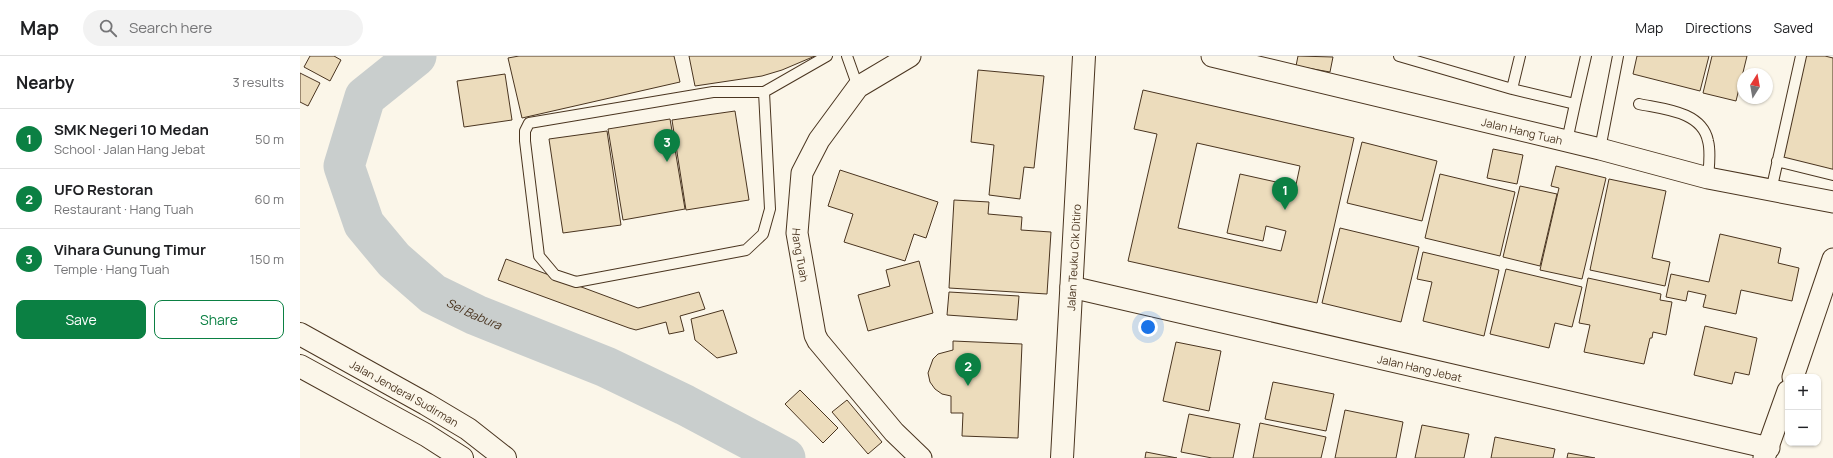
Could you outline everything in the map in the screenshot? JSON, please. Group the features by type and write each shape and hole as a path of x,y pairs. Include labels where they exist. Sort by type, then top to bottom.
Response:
{"main road":[{"name":"Jalan Teuku Cik Ditiro","path":"1062,458 1070,287 1084,56"},
{"name":"Jalan Jenderal Sudirman","path":"300,334 468,429 504,458"},
{"path":"300,366 426,435 462,458"}],"street":[{"name":"Hang Tuah","path":"910,56 858,87 819,140 802,173 797,233 815,335 818,341 894,432 921,458"},
{"name":"Jalan Hang Tuah","path":"1212,56 1600,148 1708,178 1833,202"},
{"path":"1794,374 1833,259"},
{"name":"Jalan Hang Jebat","path":"1070,287 1766,453"},
{"path":"1766,453 1785,399"}],"lane":[{"path":"764,92 770,210 763,234 746,250 576,282 555,275 539,256 525,141 525,131 529,123 713,92 764,92 827,56"},
{"path":"847,56 858,87"},
{"path":"1399,56 1512,89 1575,104"},
{"path":"1512,89 1520,56"},
{"path":"1568,141 1586,56"},
{"path":"1600,148 1618,56"},
{"path":"1771,191 1801,56"},
{"path":"1639,104 1686,114 1701,126 1708,140 1708,178"},
{"path":"1777,161 1833,175"}],"building":[{"path":"310,56 334,56 341,60 330,81 304,67"},
{"path":"519,56 674,56 680,82 522,118 508,58"},
{"path":"689,56 815,56 782,70 762,76 695,86"},
{"path":"1298,56 1333,57 1330,72 1296,66"},
{"path":"1637,56 1709,56 1700,91 1633,74"},
{"path":"1712,56 1747,56 1744,68 1737,68 1736,101 1703,93"},
{"path":"1806,56 1825,56 1833,58 1833,172 1779,159"},
{"path":"978,70 1044,76 1034,168 1024,167 1020,199 989,195 994,145 971,142"},
{"path":"300,73 320,83 308,106 300,102"},
{"path":"505,74 512,120 464,127 457,81"},
{"path":"1143,90 1354,138 1317,303 1128,261 1157,134 1134,129","holes":["1197,143 1300,166 1294,194 1274,190 1276,182 1240,174 1227,233 1263,241 1266,226 1286,231 1281,251 1178,228"]},
{"path":"735,111 749,200 686,210 672,120"},
{"path":"670,119 685,209 623,220 608,129"},
{"path":"607,131 621,225 563,233 549,139"},
{"path":"1362,142 1437,161 1422,221 1347,203"},
{"path":"1493,149 1523,155 1517,184 1487,178"},
{"path":"1556,166 1606,178 1582,279 1540,270 1559,188 1551,186"},
{"path":"840,170 938,202 926,238 914,234 905,261 844,242 853,214 828,206"},
{"path":"1440,174 1515,192 1500,256 1425,238"},
{"path":"1609,179 1666,191 1652,258 1670,262 1665,286 1590,270"},
{"path":"1520,186 1557,194 1540,266 1503,257"},
{"path":"954,200 989,202 988,214 1022,217 1021,230 1051,232 1047,294 949,288"},
{"path":"1340,228 1419,247 1401,322 1322,303"},
{"path":"1720,234 1781,248 1778,263 1799,268 1792,301 1741,290 1736,314 1703,307 1706,295 1688,291 1686,301 1666,297 1671,274 1709,282"},
{"path":"1423,252 1499,270 1484,336 1423,321 1432,282 1417,279"},
{"path":"506,259 638,308 699,292 705,309 680,316 684,331 669,334 666,322 636,330 498,280"},
{"path":"919,261 933,313 868,331 858,295 890,286 886,270"},
{"path":"1506,269 1582,287 1572,327 1555,323 1549,348 1490,334"},
{"path":"1588,278 1661,294 1660,300 1672,302 1666,335 1653,332 1652,338 1650,338 1644,364 1584,352 1590,325 1579,323"},
{"path":"949,292 1019,296 1017,320 947,315"},
{"path":"723,310 737,353 717,358 695,340 691,319"},
{"path":"1705,326 1757,338 1749,375 1735,372 1732,384 1694,375"},
{"path":"953,341 1022,344 1018,438 962,436 963,413 951,413 951,396 942,394 935,389 930,382 928,373 933,359 938,354 953,350"},
{"path":"1176,342 1221,351 1209,411 1163,401"},
{"path":"1273,382 1334,394 1326,431 1265,419"},
{"path":"800,390 838,428 823,443 785,404"},
{"path":"847,400 882,442 868,454 832,412"},
{"path":"1345,410 1403,422 1396,458 1335,458"},
{"path":"1189,414 1240,424 1233,458 1212,458 1181,452"},
{"path":"1260,423 1326,437 1321,458 1253,458"},
{"path":"1422,425 1469,434 1464,458 1415,458"},
{"path":"1495,437 1555,449 1553,458 1491,458"},
{"path":"1146,452 1177,458 1145,458"},
{"path":"1568,453 1595,458 1567,458"}],"waterway":[{"name":"Sei Babura","path":"416,56 365,97 344,166 364,224 394,260 433,294 476,315 606,367 685,405 785,458"}],"place":[{"name":"Vihara Gunung Timur","path":"667,162"},
{"name":"SMK Negeri 10 Medan","path":"1285,210"},
{"name":"UFO Restoran","path":"968,386"}]}
